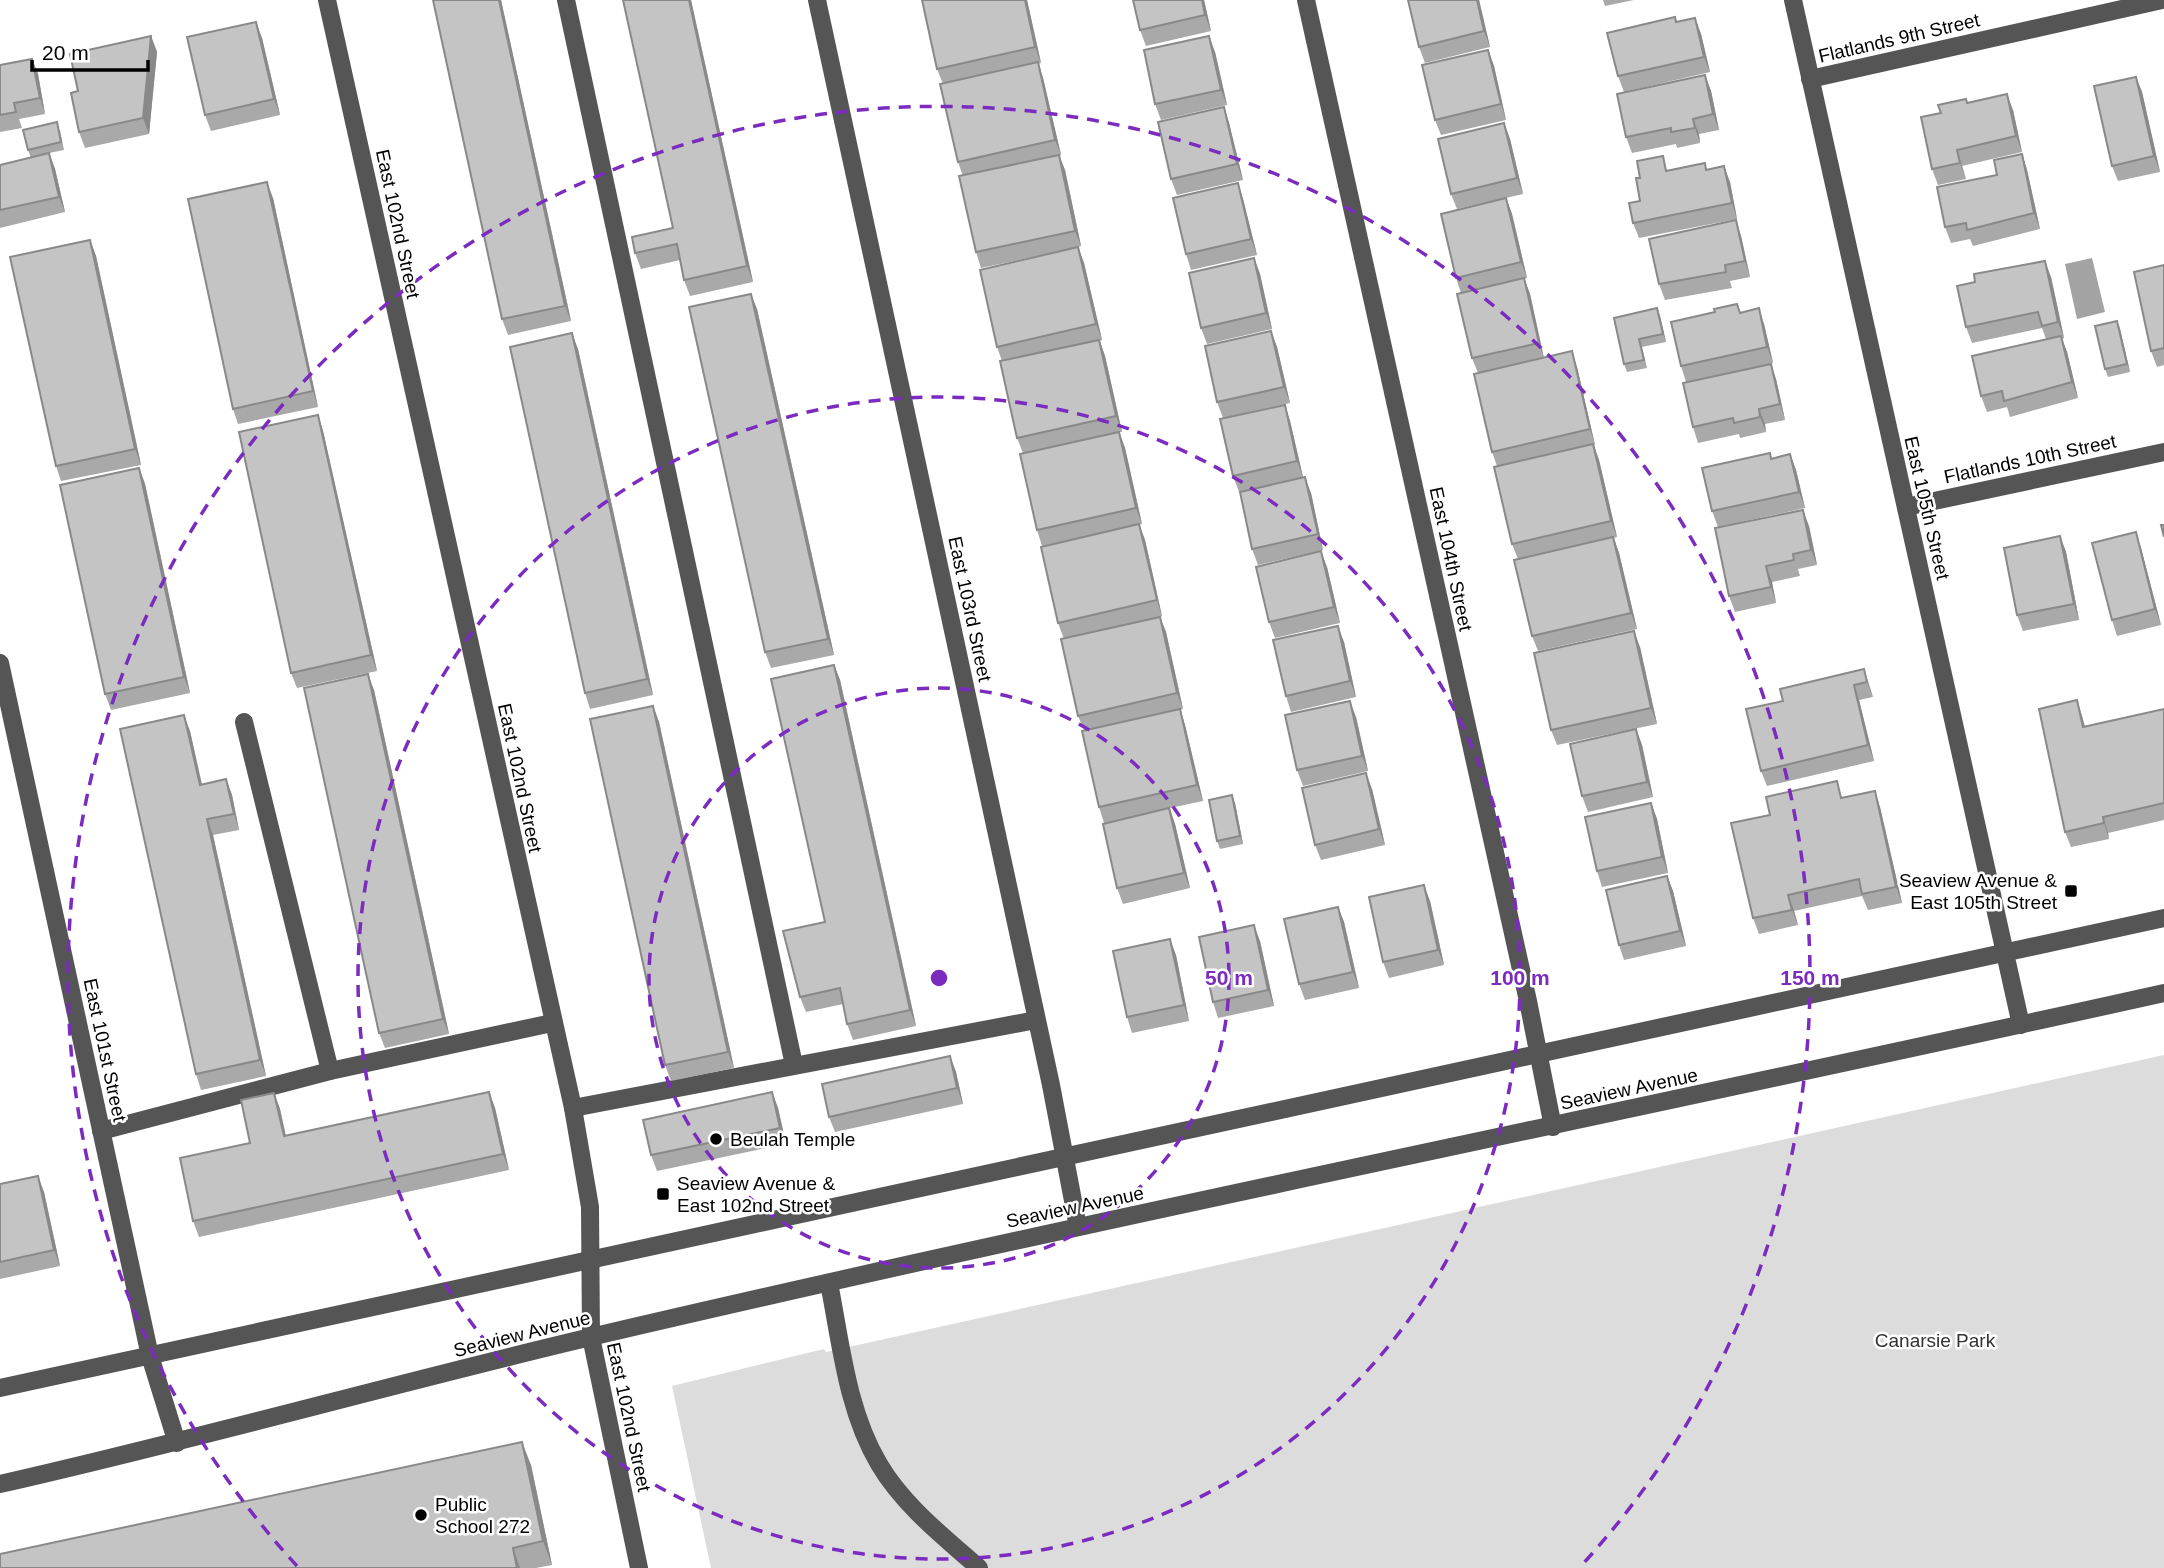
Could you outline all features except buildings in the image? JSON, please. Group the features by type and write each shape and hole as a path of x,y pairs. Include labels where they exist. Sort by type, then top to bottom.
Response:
{"street":[{"name":"East 102nd Street","path":"327,0 573,1108 590,1207 591,1337 639,1568"},
{"path":"566,0 794,1065"},
{"name":"East 103rd Street","path":"817,0 1037,1020 1078,1227"},
{"name":"East 104th Street","path":"1306,0 1540,1055 1553,1127"},
{"name":"East 105th Street","path":"1793,0 2021,1025"},
{"name":"Flatlands 9th Street","path":"1810,79 2162,0"},
{"name":"Flatlands 10th Street","path":"1906,507 2164,452"},
{"name":"East 101st Street","path":"0,663 150,1356 177,1443"},
{"path":"244,722 330,1071"},
{"path":"0,1388 2164,918"},
{"name":"Seaview Avenue","path":"0,1484 177,1443 591,1337 1078,1227 1553,1127 2164,993"},
{"path":"573,1108 1037,1020"},
{"path":"101,1131 330,1071 552,1023"},
{"path":"829,1283 857,1419 879,1466 918,1513 979,1568"}],"green space":[{"name":"Canarsie Park","path":"2164,1055 2164,1568 711,1568 672,1386 824,1349 826,1352"}],"shaded area":[{"path":"2092,258 2105,312 2077,319 2065,264"}],"place":[{"name":"Seaview Avenue & East 105th Street","path":"2071,891"},
{"name":"Beulah Temple","path":"716,1139"},
{"name":"Seaview Avenue & East 102nd Street","path":"663,1194"},
{"name":"Public School 272","path":"421,1515"}]}
